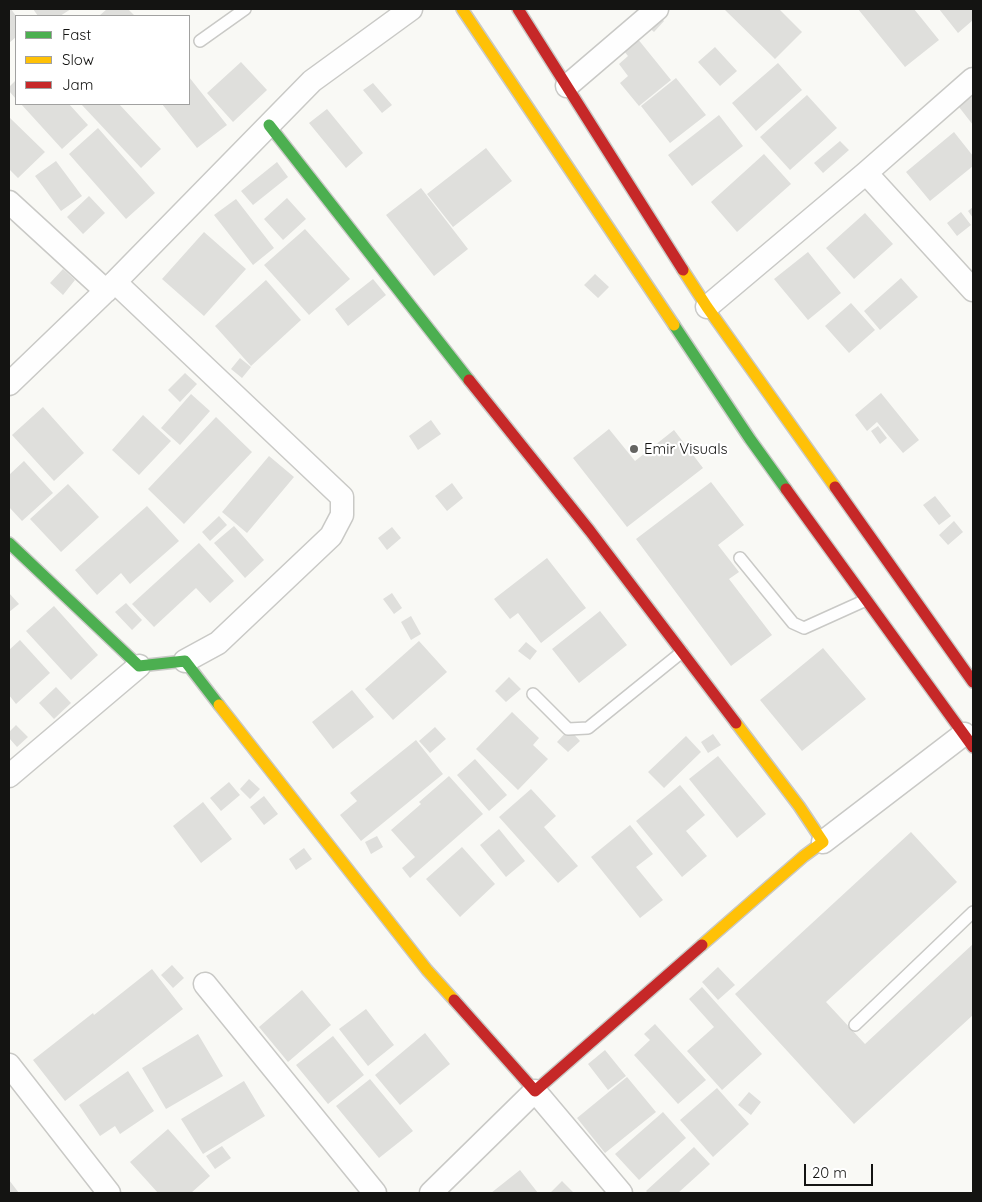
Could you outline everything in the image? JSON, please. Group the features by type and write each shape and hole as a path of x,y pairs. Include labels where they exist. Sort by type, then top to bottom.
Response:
{"street":[{"path":"9,384 111,287 312,81 410,9"},
{"path":"431,1193 535,1091 804,856 968,740 750,439 462,9"},
{"path":"518,9 707,306 973,682"},
{"path":"567,86 657,9"},
{"path":"707,306 866,173 973,79"},
{"path":"270,125 491,409 590,531 793,798 823,842"},
{"path":"866,173 973,290"},
{"path":"9,202 111,287 342,497 342,514 332,536 218,643 185,661 139,666 9,776"},
{"path":"9,544 139,666"},
{"path":"185,661 427,970 535,1091 620,1193"},
{"path":"204,984 375,1193"},
{"path":"9,1065 108,1193"}],"lane":[{"path":"200,42 245,9"},
{"path":"740,558 793,623 804,628 866,600"},
{"path":"533,694 568,728 588,728 682,652"},
{"path":"855,1025 973,912"}],"building":[{"path":"9,9 11,9 15,15 15,38 9,43"},
{"path":"33,9 71,9 62,15 37,15"},
{"path":"107,9 128,9 134,15 100,15"},
{"path":"724,9 779,9 802,32 775,59"},
{"path":"858,9 914,9 939,40 905,67"},
{"path":"939,9 973,9 973,20 958,33"},
{"path":"656,12 664,21 654,32 645,24"},
{"path":"633,33 671,80 639,106 620,83 628,76 619,64 628,56 619,45"},
{"path":"715,47 737,71 720,86 698,62"},
{"path":"241,62 267,90 233,122 207,93"},
{"path":"778,63 802,90 756,131 732,103"},
{"path":"190,78 227,125 197,148 163,105 190,105"},
{"path":"676,78 706,115 670,143 641,106"},
{"path":"15,81 15,98 9,91 9,87"},
{"path":"373,83 392,105 382,113 363,90"},
{"path":"807,95 837,128 790,170 760,137"},
{"path":"973,95 973,125 959,107"},
{"path":"22,105 70,105 88,125 62,149"},
{"path":"82,105 120,105 161,149 141,168"},
{"path":"327,109 363,153 346,168 309,123"},
{"path":"719,115 743,146 692,186 668,155"},
{"path":"9,117 45,152 18,178 9,169"},
{"path":"98,128 155,193 126,219 69,154"},
{"path":"954,132 973,156 973,166 930,201 906,172"},
{"path":"840,141 849,150 823,173 814,163"},
{"path":"486,148 512,181 453,227 427,194"},
{"path":"764,154 791,184 737,232 711,202"},
{"path":"56,161 82,196 61,211 35,176"},
{"path":"277,162 288,177 253,205 241,191"},
{"path":"421,188 468,249 434,276 386,215"},
{"path":"89,196 105,213 83,234 67,217"},
{"path":"287,198 306,219 283,240 264,219"},
{"path":"236,199 274,248 253,265 214,215"},
{"path":"973,207 973,218 968,211"},
{"path":"961,212 971,225 957,236 947,223"},
{"path":"865,213 893,244 854,279 826,248"},
{"path":"305,229 350,279 309,315 264,265"},
{"path":"204,232 246,269 204,316 162,279"},
{"path":"808,252 841,293 808,320 774,279"},
{"path":"63,269 75,280 63,295 50,283"},
{"path":"595,274 609,287 598,298 584,285"},
{"path":"901,278 918,297 880,330 864,311"},
{"path":"373,279 386,295 348,326 335,309"},
{"path":"266,280 301,320 251,366 215,326"},
{"path":"851,303 875,330 849,353 825,326"},
{"path":"240,358 251,367 242,378 231,369"},
{"path":"185,373 197,384 180,402 168,390"},
{"path":"881,393 919,440 903,453 877,422 867,431 855,415"},
{"path":"191,394 210,411 180,445 161,428"},
{"path":"43,407 84,453 54,481 12,435"},
{"path":"143,415 171,441 139,475 112,450"},
{"path":"216,417 252,452 184,524 148,489"},
{"path":"431,420 441,434 418,450 409,436"},
{"path":"878,426 887,438 880,444 871,431"},
{"path":"609,429 635,461 674,430 703,468 627,527 573,458"},
{"path":"269,456 294,477 247,533 222,512"},
{"path":"24,461 53,493 22,521 9,507 9,475"},
{"path":"711,482 744,525 718,545 739,572 729,579 772,635 731,666 636,539"},
{"path":"452,483 463,498 447,511 435,496"},
{"path":"68,484 99,517 61,552 30,519"},
{"path":"935,496 951,516 939,525 923,505"},
{"path":"147,506 179,541 130,584 121,573 97,595 75,570"},
{"path":"219,516 227,525 210,541 202,532"},
{"path":"954,521 963,532 948,545 939,535"},
{"path":"234,526 264,560 245,578 214,543"},
{"path":"392,527 401,538 387,550 378,538"},
{"path":"199,543 234,581 210,603 196,588 154,627 132,604"},
{"path":"547,558 586,608 541,643 518,613 510,619 494,599"},
{"path":"9,593 19,604 9,612"},
{"path":"392,593 402,608 394,614 383,599"},
{"path":"126,603 142,620 132,630 115,612"},
{"path":"54,606 98,655 71,680 26,631"},
{"path":"600,611 627,645 579,683 552,649"},
{"path":"411,616 421,634 411,640 401,622"},
{"path":"20,640 50,673 16,704 9,695 9,650"},
{"path":"419,641 447,672 393,720 365,689"},
{"path":"526,642 537,651 530,660 518,651"},
{"path":"823,648 866,699 802,751 760,700"},
{"path":"509,677 521,689 506,702 495,691"},
{"path":"56,687 71,703 54,719 39,703"},
{"path":"352,690 374,717 333,749 312,722"},
{"path":"512,712 539,738 533,745 548,759 518,790 476,749"},
{"path":"16,725 28,737 17,747 9,738 9,732"},
{"path":"435,727 446,739 430,753 419,741"},
{"path":"569,729 580,741 568,752 557,742"},
{"path":"713,734 721,745 708,753 701,742"},
{"path":"686,736 701,752 664,788 648,772"},
{"path":"416,740 443,774 361,841 340,815 357,801 350,793"},
{"path":"718,756 766,814 737,838 689,779"},
{"path":"475,759 507,795 489,811 457,775"},
{"path":"449,776 483,814 410,878 402,868 415,857 391,830"},
{"path":"249,779 260,789 250,799 240,789"},
{"path":"229,782 240,795 221,811 210,798"},
{"path":"680,785 705,815 686,831 707,856 682,877 636,821"},
{"path":"531,789 556,816 544,827 578,866 558,883 499,817"},
{"path":"264,796 278,814 264,825 250,807"},
{"path":"203,802 232,839 201,863 173,826"},
{"path":"630,825 653,854 636,867 663,900 640,918 591,857"},
{"path":"499,829 525,861 506,877 480,845"},
{"path":"911,832 957,882 826,1002 865,1044 973,944 973,1015 854,1124 735,994"},
{"path":"377,836 383,847 371,854 365,842"},
{"path":"462,847 495,884 460,917 426,879"},
{"path":"304,848 312,859 296,870 289,859"},
{"path":"172,965 184,978 173,988 161,975"},
{"path":"718,967 735,985 718,1000 702,982"},
{"path":"152,969 183,1009 65,1101 33,1060"},
{"path":"702,987 762,1054 722,1090 687,1051 714,1027 689,999"},
{"path":"302,990 331,1025 288,1062 259,1027"},
{"path":"366,1009 394,1045 368,1066 339,1029"},
{"path":"655,1024 706,1080 678,1104 634,1055 650,1040 644,1034"},
{"path":"425,1033 450,1064 400,1105 375,1075"},
{"path":"198,1034 223,1076 166,1109 142,1068"},
{"path":"333,1036 364,1075 328,1104 296,1065"},
{"path":"605,1050 626,1076 608,1090 588,1064"},
{"path":"128,1071 154,1111 120,1134 115,1126 100,1136 79,1105"},
{"path":"627,1077 656,1112 605,1153 577,1118"},
{"path":"370,1079 413,1131 379,1158 336,1106"},
{"path":"244,1081 265,1116 203,1154 181,1119"},
{"path":"717,1088 749,1124 713,1157 680,1120"},
{"path":"749,1092 761,1102 751,1115 738,1105"},
{"path":"663,1112 686,1138 639,1180 615,1154"},
{"path":"168,1129 210,1176 191,1193 158,1193 130,1162"},
{"path":"222,1146 231,1158 215,1169 206,1156"},
{"path":"694,1147 710,1164 678,1193 648,1193 646,1191"},
{"path":"520,1170 538,1193 491,1193"},
{"path":"9,1180 19,1193 9,1193"},
{"path":"562,1181 574,1193 550,1193"}],"traffic: fast":[{"path":"269,125 469,380"},
{"path":"674,325 750,439 786,489"},
{"path":"9,543 139,666 185,661 219,705"}],"traffic: slow":[{"path":"462,9 674,325"},
{"path":"683,270 707,307 835,487"},
{"path":"219,705 427,970 454,1000"},
{"path":"702,945 804,856 823,842 799,806 736,723"}],"traffic: jam":[{"path":"518,9 683,270"},
{"path":"469,380 590,531 736,723"},
{"path":"835,487 973,682"},
{"path":"786,489 973,747"},
{"path":"454,1000 535,1091 702,945"}],"place":[{"name":"Emir Visuals","path":"634,449"}]}
